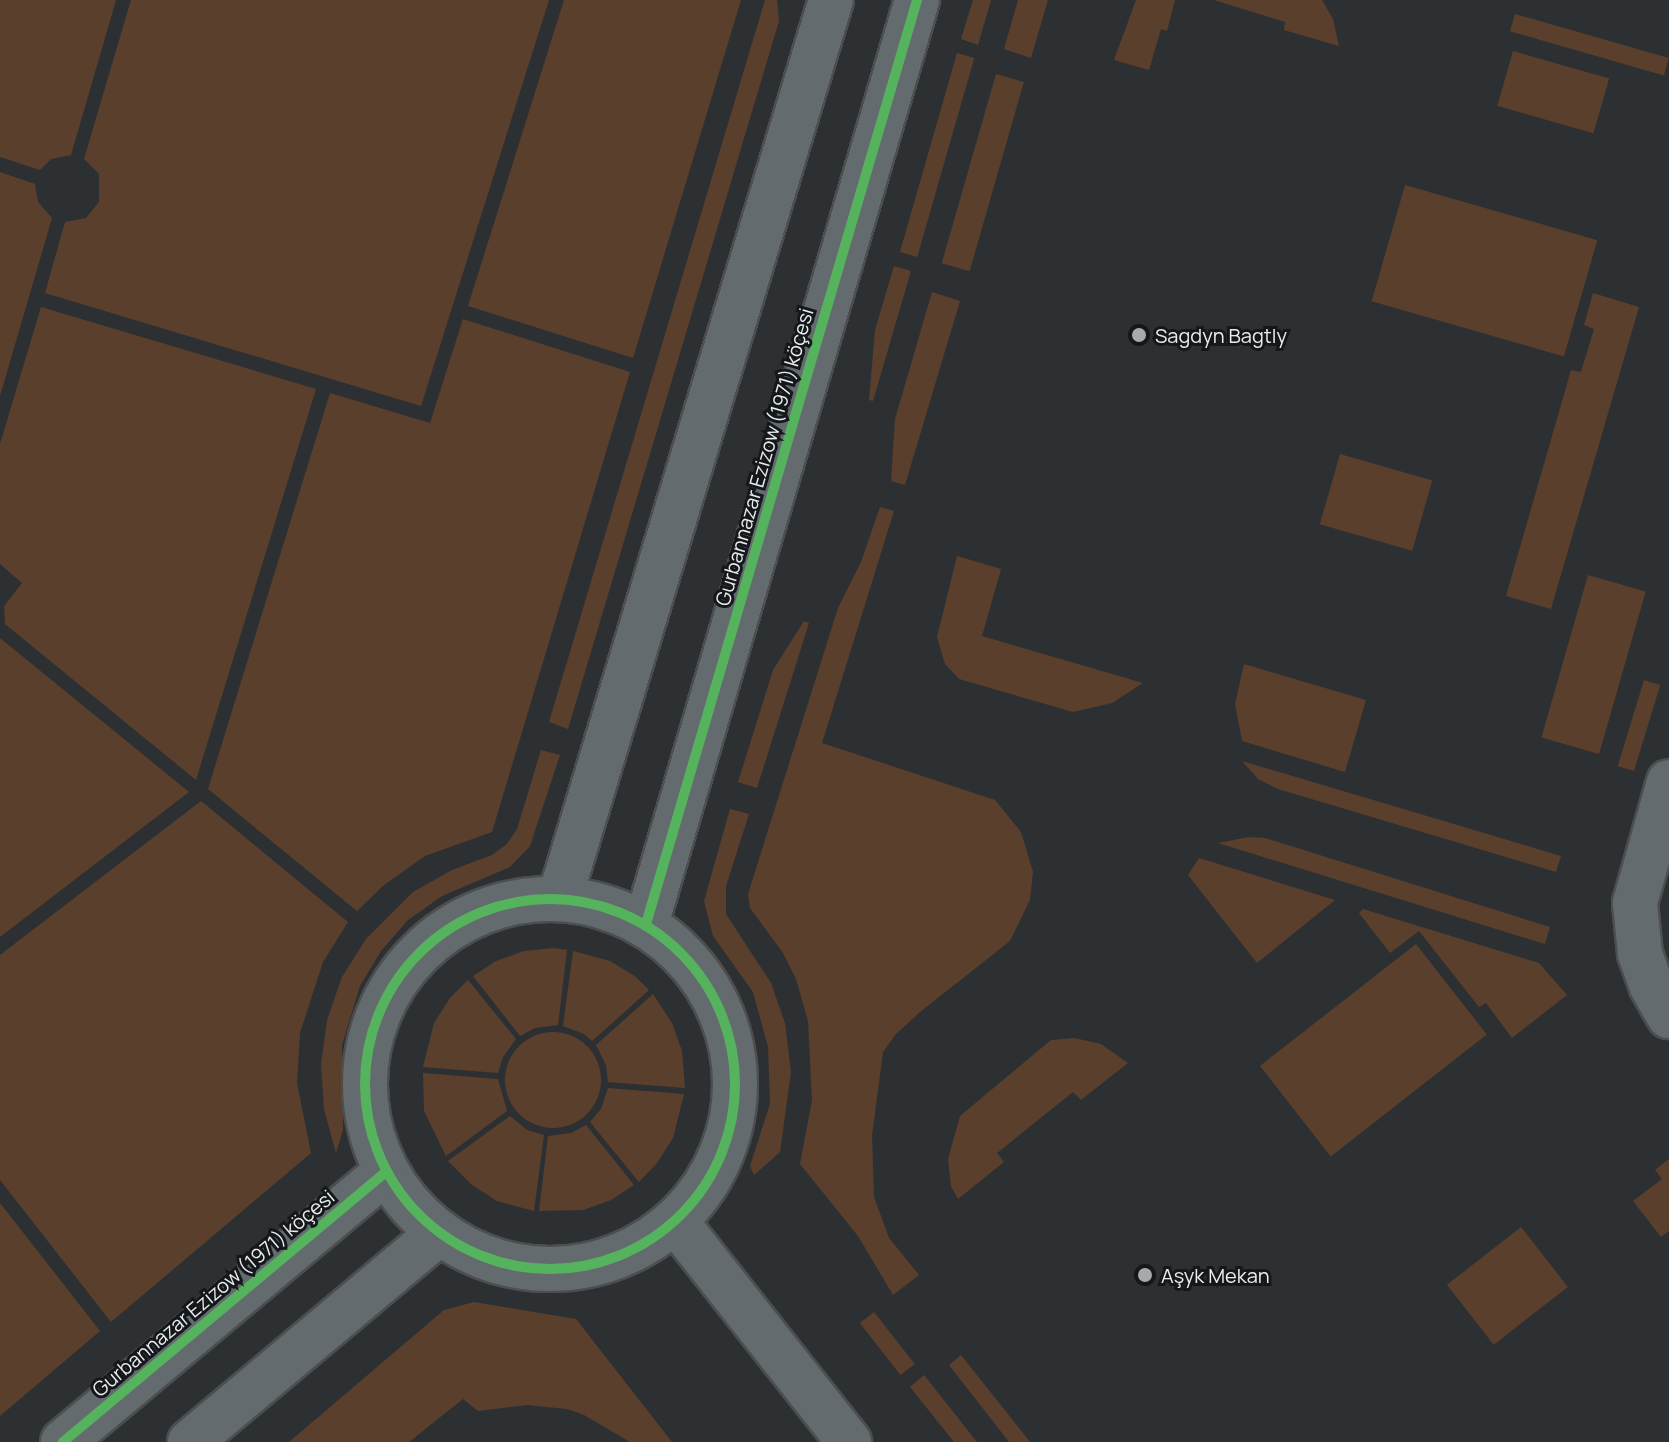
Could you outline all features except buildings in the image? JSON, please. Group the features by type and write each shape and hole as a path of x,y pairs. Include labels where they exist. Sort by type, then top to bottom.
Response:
{"street":[{"path":"560,897 831,0"},
{"name":"Gurbannazar Ezizow (1971) köçesi","path":"646,924 917,0"},
{"path":"1669,782 1640,878 1652,926 1651,985 1669,1016"},
{"path":"560,897 605,905 646,924 689,960 719,1007 735,1060 734,1116 716,1170 676,1222 642,1246 593,1265 541,1270 489,1260 439,1233 413,1209 386,1172 369,1124 366,1067 379,1012 408,963 451,926 503,903 560,897"},
{"name":"Gurbannazar Ezizow (1971) köçesi","path":"63,1442 386,1172"},
{"path":"676,1222 849,1442"},
{"path":"190,1442 439,1233"}],"shaded area":[{"path":"0,0 116,0 71,155 51,159 40,170 0,157"},
{"path":"131,0 549,0 421,406 45,293 65,222 86,218 99,202 99,174 84,159"},
{"path":"564,0 741,0 633,358 468,306"},
{"path":"765,0 777,0 779,21 568,729 549,722"},
{"path":"973,0 991,0 978,45 961,39"},
{"path":"1018,0 1048,0 1031,58 1004,49"},
{"path":"1136,0 1175,0 1167,31 1161,29 1149,70 1114,60"},
{"path":"1214,0 1322,0 1333,19 1339,46 1284,30 1285,22"},
{"path":"1515,14 1669,58 1664,75 1510,31"},
{"path":"1513,51 1609,79 1593,133 1497,106"},
{"path":"957,53 974,58 917,257 900,252"},
{"path":"996,74 1024,82 970,271 942,263"},
{"path":"0,172 35,184 38,202 52,218 0,396"},
{"path":"1405,185 1597,240 1564,356 1372,301"},
{"path":"894,266 911,271 873,401 869,400 875,330"},
{"path":"932,292 960,301 905,485 891,481 895,419"},
{"path":"1593,293 1639,307 1551,609 1506,596 1571,370 1581,372 1594,329 1584,325"},
{"path":"41,307 316,389 196,780 5,624 4,606 22,583 0,564 0,444"},
{"path":"463,319 630,372 492,832 425,856 384,885 357,911 208,789 330,393 430,423"},
{"path":"1340,454 1432,480 1412,551 1320,524"},
{"path":"880,507 894,511 822,743 995,800 1021,832 1033,872 1030,900 1010,941 920,1012 896,1034 883,1052 872,1136 874,1197 889,1238 919,1275 893,1295 858,1236 800,1164 812,1100 808,1021 796,979 783,953 750,908 748,894 838,608 861,562"},
{"path":"957,556 1001,569 982,636 1143,683 1112,703 1073,712 959,679 945,664 937,637"},
{"path":"1588,575 1646,592 1599,754 1541,737"},
{"path":"804,621 809,623 757,788 738,782 773,670"},
{"path":"0,638 189,792 0,937"},
{"path":"1244,664 1366,700 1345,772 1242,741 1235,704"},
{"path":"1644,680 1660,685 1634,771 1618,766"},
{"path":"541,750 560,755 530,846 510,867 442,896 408,920 381,951 360,986 342,1045 343,1130 336,1153 324,1109 321,1064 327,1020 342,977 366,939 413,892 452,870 492,855 507,844 517,829"},
{"path":"1242,761 1561,856 1556,872 1278,789 1258,779"},
{"path":"201,801 348,922 323,962 300,1033 297,1083 311,1153 111,1322 0,1180 0,955"},
{"path":"730,809 749,814 726,886 726,914 771,983 785,1023 791,1072 780,1152 754,1175 750,1166 770,1104 768,1047 753,992 713,936 704,901"},
{"path":"1249,837 1265,838 1550,927 1545,944 1218,843"},
{"path":"1199,858 1335,900 1257,963 1188,875"},
{"path":"1363,909 1539,963 1567,995 1512,1038 1486,1003 1479,1007 1419,931 1390,953 1359,913"},
{"path":"1416,944 1487,1035 1331,1157 1260,1066"},
{"path":"567,950 558,1025 535,1028 520,1036 473,976 496,961 524,951"},
{"path":"573,951 610,961 636,977 649,990 592,1041 584,1034 563,1026"},
{"path":"468,980 516,1039 503,1057 498,1073 423,1067 434,1023 450,998"},
{"path":"653,994 672,1023 682,1051 685,1088 608,1082 606,1065 596,1045"},
{"path":"553,1032 571,1036 587,1046 597,1062 601,1080 597,1098 587,1114 571,1124 553,1128 535,1124 519,1114 509,1098 505,1080 509,1062 519,1046 535,1036"},
{"path":"1074,1038 1101,1044 1128,1063 1081,1100 1073,1092 997,1153 1004,1162 958,1199 951,1186 948,1159 960,1116 1051,1040"},
{"path":"423,1073 498,1079 507,1111 446,1156 424,1111"},
{"path":"608,1088 684,1094 673,1138 657,1163 639,1182 590,1122 601,1109"},
{"path":"510,1116 527,1130 544,1135 534,1211 497,1201 472,1185 448,1161"},
{"path":"586,1125 634,1185 611,1200 583,1210 539,1211 548,1136 571,1133"},
{"path":"1669,1159 1669,1231 1661,1237 1633,1201 1662,1179 1655,1170"},
{"path":"0,1203 100,1331 0,1416"},
{"path":"1521,1227 1568,1287 1494,1345 1447,1285"},
{"path":"474,1302 576,1319 672,1442 630,1442 584,1415 567,1409 527,1405 478,1411 463,1399 409,1442 289,1442 444,1310"},
{"path":"874,1312 915,1364 900,1375 860,1323"},
{"path":"961,1355 1030,1442 1009,1442 949,1365"},
{"path":"924,1375 977,1442 954,1442 910,1387"}],"cycle path":[{"path":"646,924 917,0"},
{"path":"550,899 586,903 621,913 653,930 681,953 704,981 721,1013 731,1048 735,1084 731,1120 721,1155 704,1187 681,1215 653,1238 621,1255 586,1265 550,1269 514,1265 479,1255 447,1238 419,1215 396,1187 379,1155 369,1120 365,1084 369,1048 379,1013 396,981 419,953 447,930 479,913 514,903 550,899"},
{"path":"63,1442 386,1172"}],"place":[{"name":"Sagdyn Bagtly","path":"1139,335"},
{"name":"Aşyk Mekan","path":"1145,1275"}]}
